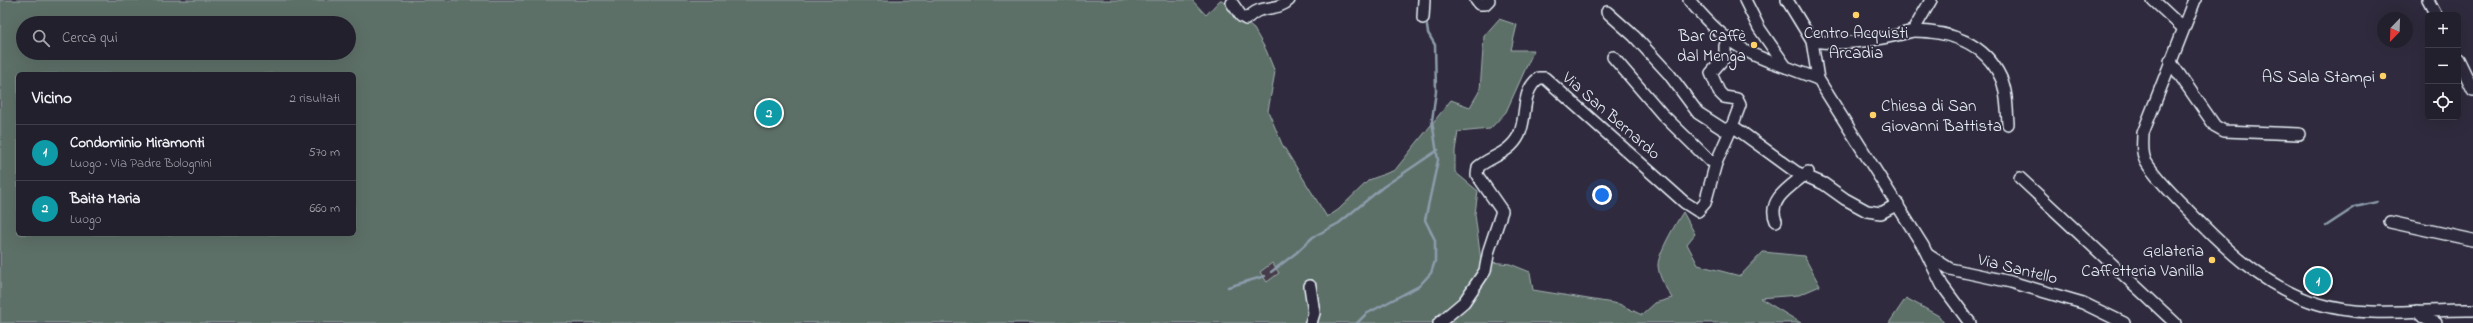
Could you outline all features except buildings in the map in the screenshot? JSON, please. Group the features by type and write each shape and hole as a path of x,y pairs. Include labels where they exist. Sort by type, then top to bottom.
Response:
{"street":[{"path":"1232,3 1241,16 1246,19 1259,10 1285,4 1289,0"},
{"path":"1423,18 1424,0"},
{"path":"1476,0 1480,4 1486,4 1489,0"},
{"path":"1689,0 1712,28 1744,51 1818,79"},
{"path":"1745,0 1759,28 1786,67"},
{"path":"1787,0 1812,41 1818,79 1898,204 1928,255 1942,284 1970,323"},
{"path":"1913,31 1931,0"},
{"path":"2153,0 2183,28"},
{"path":"2195,0 2143,133 2143,152 2146,162 2156,174 2225,249 2245,265 2292,294 2320,305 2352,310 2473,310"},
{"path":"2428,0 2434,12"},
{"path":"1607,12 1634,36 1669,74 1698,113 1723,129 1742,131 1796,172 1808,172 1844,199 1867,211 1882,213 1898,204"},
{"path":"1812,41 1830,44 1856,43 1913,31 1940,33 1962,39 1977,48 1992,63 2002,79 2008,124"},
{"name":"Via San Bernardo","path":"1439,323 1464,302 1485,271 1502,211 1477,175 1478,167 1506,151 1519,135 1529,87 1539,78 1545,78 1684,202 1698,210 1705,203 1716,163 1732,130 1740,105 1737,99 1724,97 1719,92 1711,73 1725,57 1725,46 1729,39"},
{"name":"Via San Bernardo","path":"1614,57 1662,114 1709,160 1716,163"},
{"path":"2170,61 2215,126 2224,131 2299,134"},
{"path":"2461,65 2472,87"},
{"path":"1776,221 1772,214 1775,202 1808,172"},
{"path":"2020,178 2175,323"},
{"path":"2390,222 2473,240"},
{"name":"Via Santello","path":"1928,255 1950,269 2011,282 2083,303 2124,323"},
{"path":"1310,286 1314,313 1311,323"},
{"path":"2417,310 2424,318 2436,323"}],"shaded area":[{"path":"1272,263 1279,273 1267,282 1260,272"}],"green space":[{"path":"0,0 1192,0 1206,15 1220,0 1222,0 1230,9 1254,29 1266,50 1275,72 1268,111 1282,144 1327,217 1338,210 1369,180 1395,170 1451,100 1470,107 1480,90 1484,36 1499,19 1517,25 1511,50 1534,50 1506,112 1490,129 1458,132 1455,151 1455,172 1478,191 1475,214 1481,261 1510,264 1530,272 1533,290 1619,304 1642,315 1655,303 1672,298 1663,283 1658,261 1660,254 1683,212 1695,234 1687,244 1698,265 1740,276 1763,252 1804,256 1820,286 1799,295 1760,298 1801,323 0,323","holes":["1272,263 1279,273 1267,282 1260,272"]},
{"path":"1906,298 1939,316 1944,323 1889,323"}],"waterway":[{"path":"1357,323 1366,314 1419,286 1431,273 1435,261 1435,240 1425,220 1438,160 1432,121 1436,91 1435,45 1428,33 1426,20"},
{"path":"1271,272 1296,253 1313,237 1339,223 1383,187 1438,150"},
{"path":"2326,226 2355,207 2377,202"},
{"path":"1228,287 1265,276"}],"place":[{"name":"Centro Acquisti Arcadia","path":"1856,15"},
{"name":"Bar Caffè dal Menga","path":"1754,45"},
{"name":"AS Sala Stampi","path":"2383,76"},
{"name":"Baita Maria","path":"769,113"},
{"name":"Chiesa di San Giovanni Battista","path":"1873,115"},
{"name":"Gelateria Caffetteria Vanilla","path":"2212,260"},
{"name":"Condominio Miramonti","path":"2318,281"}]}
